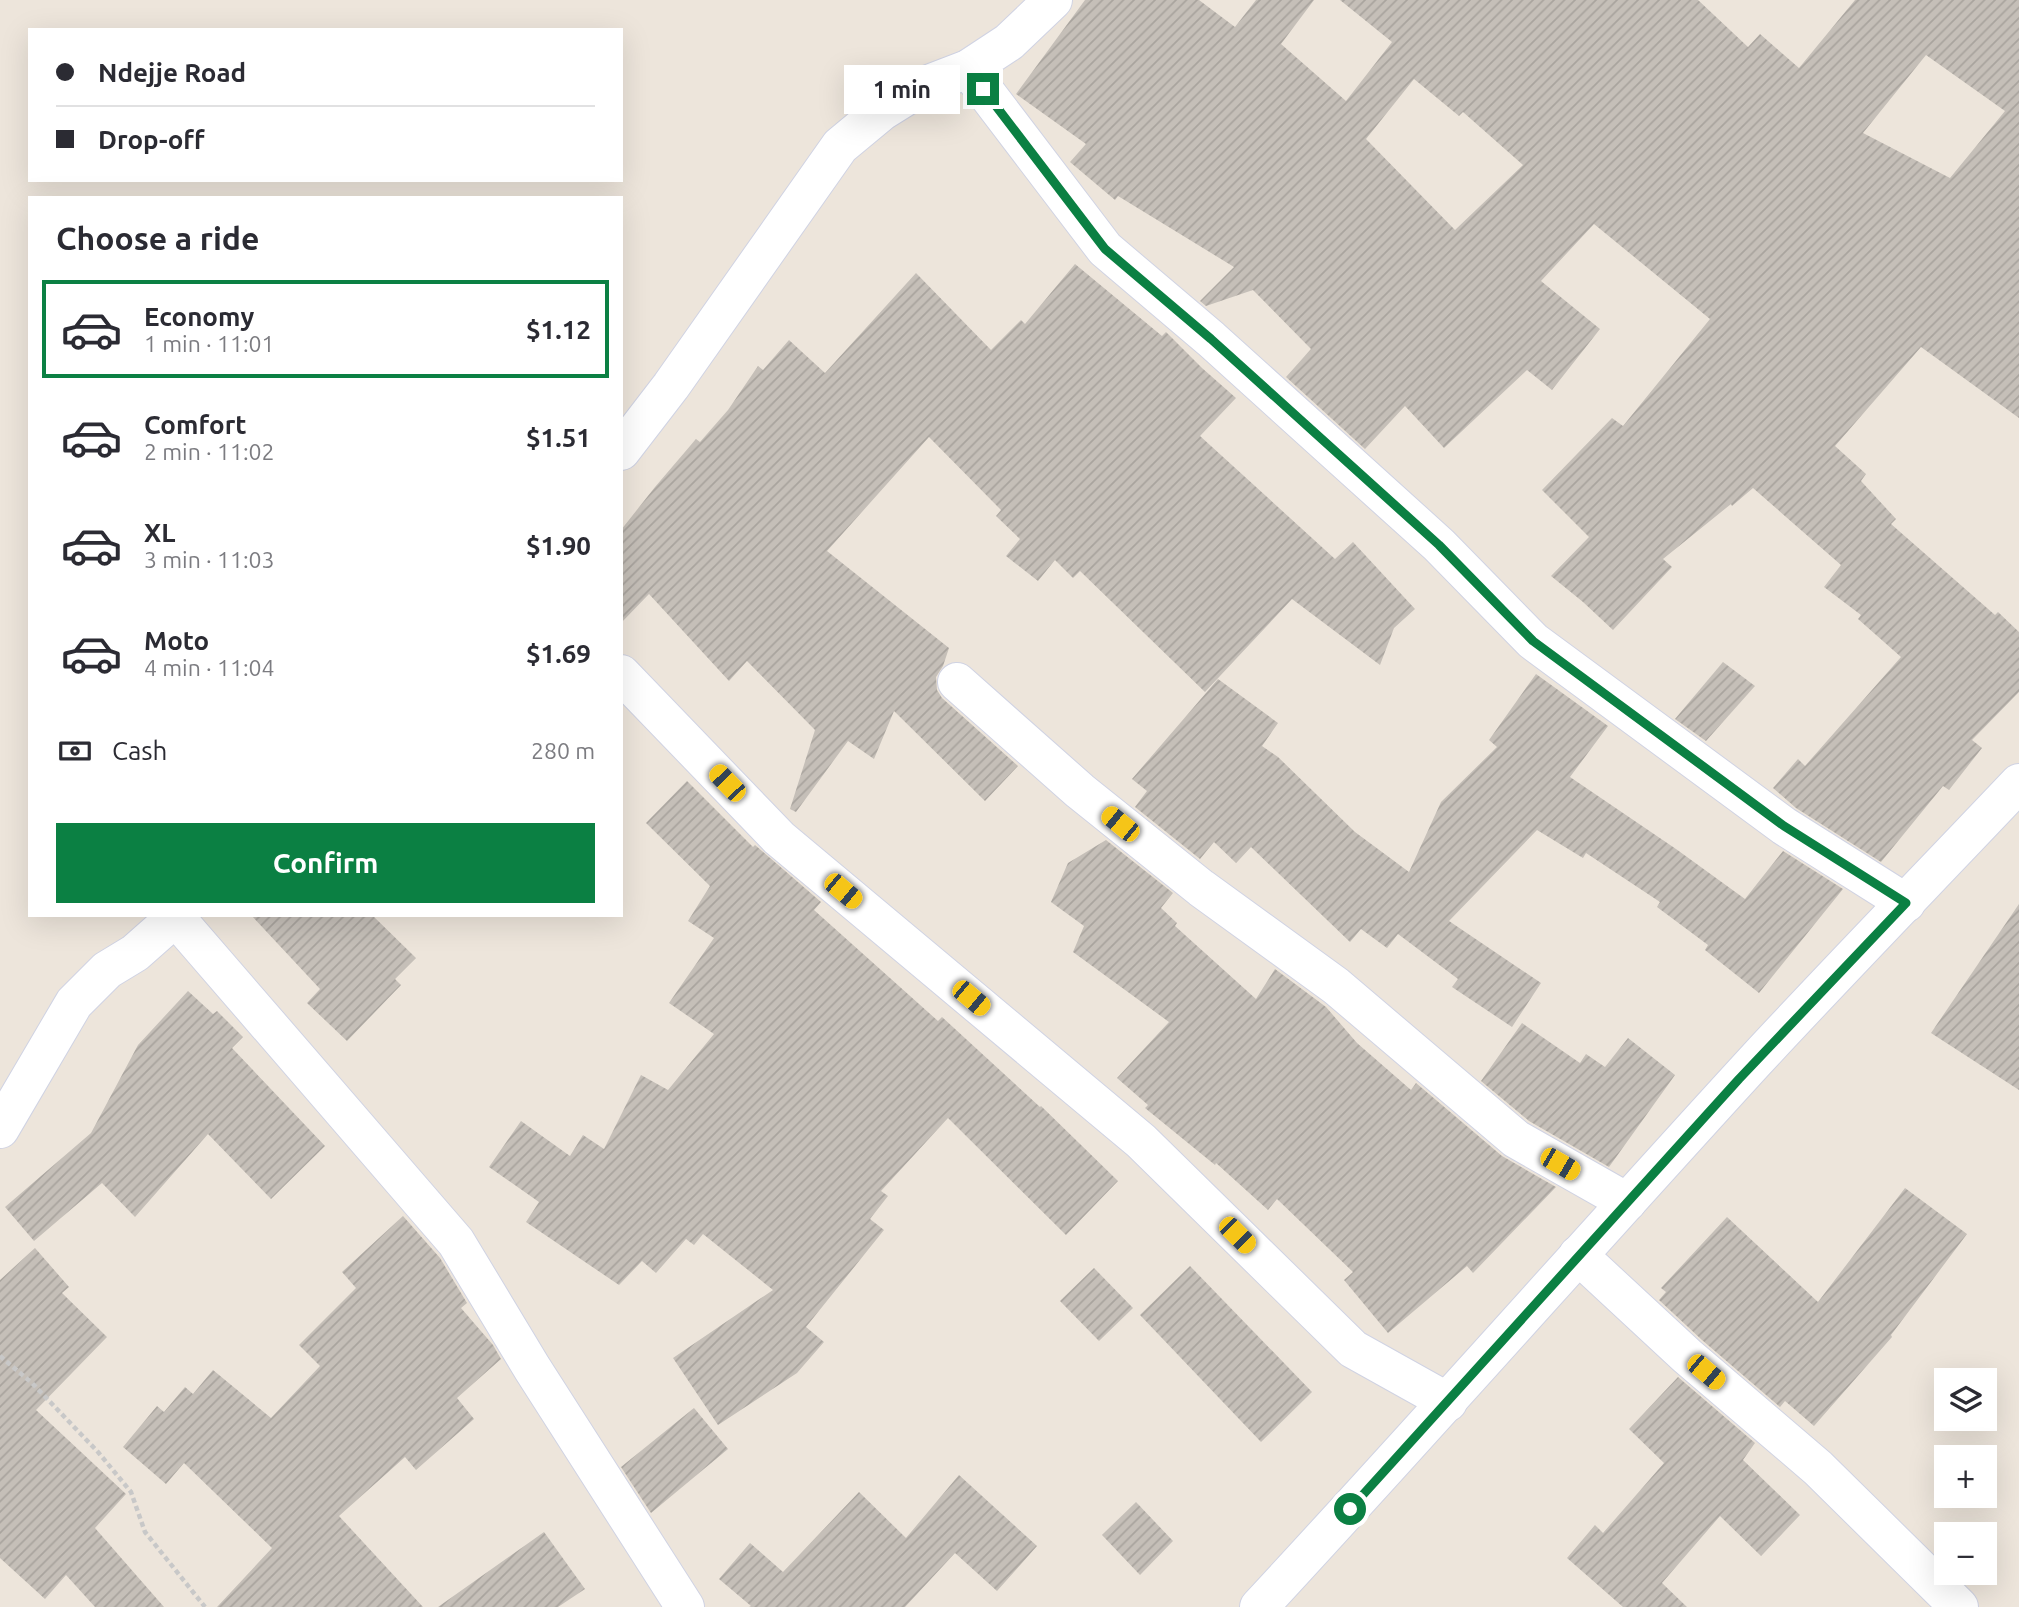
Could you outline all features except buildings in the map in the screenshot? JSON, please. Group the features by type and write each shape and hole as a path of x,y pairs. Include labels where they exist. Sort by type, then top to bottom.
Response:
{"street":[{"path":"623,448 671,386 840,146 881,112 921,87 968,69 1009,43 1053,0"},
{"path":"968,69 1105,249 1211,339 1439,545 1533,641 1784,826 1906,903"},
{"path":"623,676 779,838 1141,1141 1353,1349 1448,1402"},
{"path":"957,682 1080,792 1200,888 1336,986 1516,1139 1627,1202"},
{"path":"1259,1607 1757,1059 2019,783"},
{"path":"0,1129 74,1003 107,970 135,953 176,917"},
{"path":"178,917 456,1242 532,1368 685,1607"},
{"path":"1578,1255 1687,1356 1818,1468 1959,1607"}],"path":[{"path":"0,1356 32,1383 98,1452 131,1492 145,1532 205,1607"}],"route":[{"path":"983,89 1105,249 1211,339 1439,545 1533,641 1784,826 1906,903 1739,1079 1350,1509"}]}
